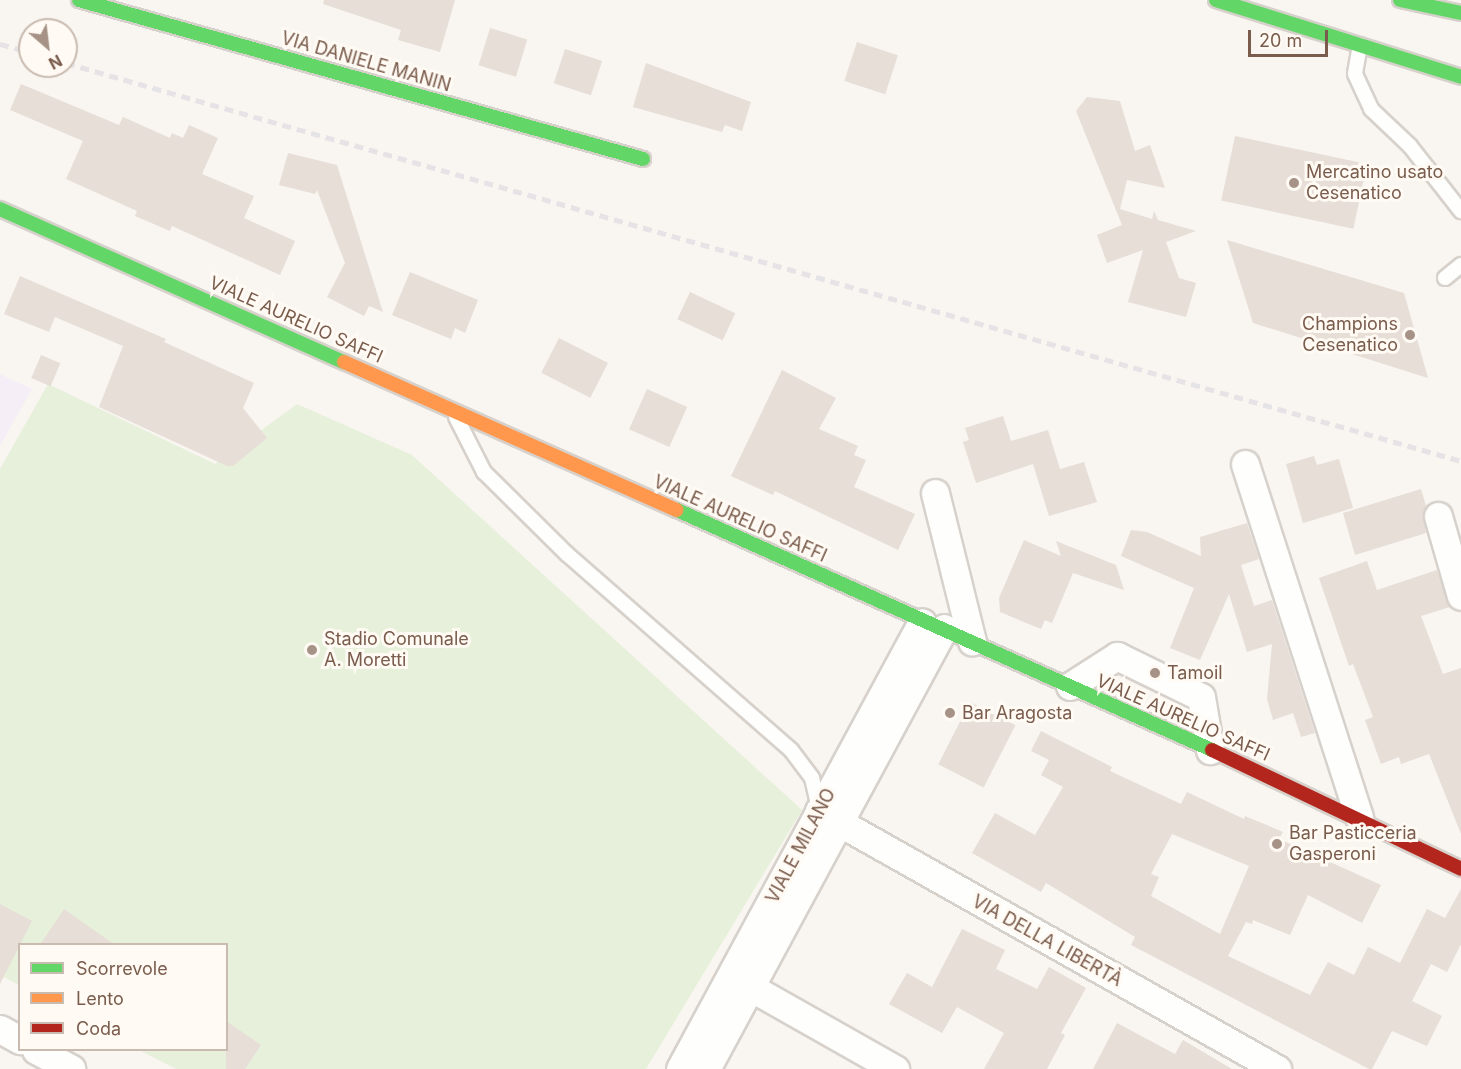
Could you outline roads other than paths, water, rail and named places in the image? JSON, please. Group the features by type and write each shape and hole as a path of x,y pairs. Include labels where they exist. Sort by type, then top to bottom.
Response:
{"street":[{"name":"VIA DANIELE MANIN","path":"79,0 643,159"},
{"path":"1216,0 1461,77"},
{"path":"1400,0 1461,13"},
{"name":"VIALE AURELIO SAFFI","path":"0,209 451,407 972,641 1359,817 1461,869"},
{"path":"1245,464 1359,817"},
{"path":"935,493 972,641"},
{"path":"1438,516 1461,596"},
{"name":"VIALE MILANO","path":"706,1069 740,984 827,817 933,625"},
{"path":"1070,686 1117,656 1201,697 1210,750"},
{"name":"VIA DELLA LIBERTÀ","path":"827,817 1277,1069"},
{"path":"740,984 896,1069"},
{"name":"VIALE MILANO","path":"680,1069 740,984"},
{"path":"0,1029 18,1039"},
{"path":"38,1051 71,1069"}],"lane":[{"path":"1360,45 1355,74 1371,109 1410,146 1461,212"},
{"path":"1445,278 1461,265"},
{"path":"451,407 484,472 567,554 791,750 812,778 827,817"}],"railway":[{"path":"0,44 18,49"},
{"path":"78,66 1461,461"}],"place":[{"name":"Mercatino usato Cesenatico","path":"1294,183"},
{"name":"Champions Cesenatico","path":"1410,335"},
{"name":"Stadio Comunale A. Moretti","path":"312,650"},
{"name":"Tamoil","path":"1155,673"},
{"name":"Bar Aragosta","path":"950,713"},
{"name":"Bar Pasticceria Gasperoni","path":"1277,844"}]}
